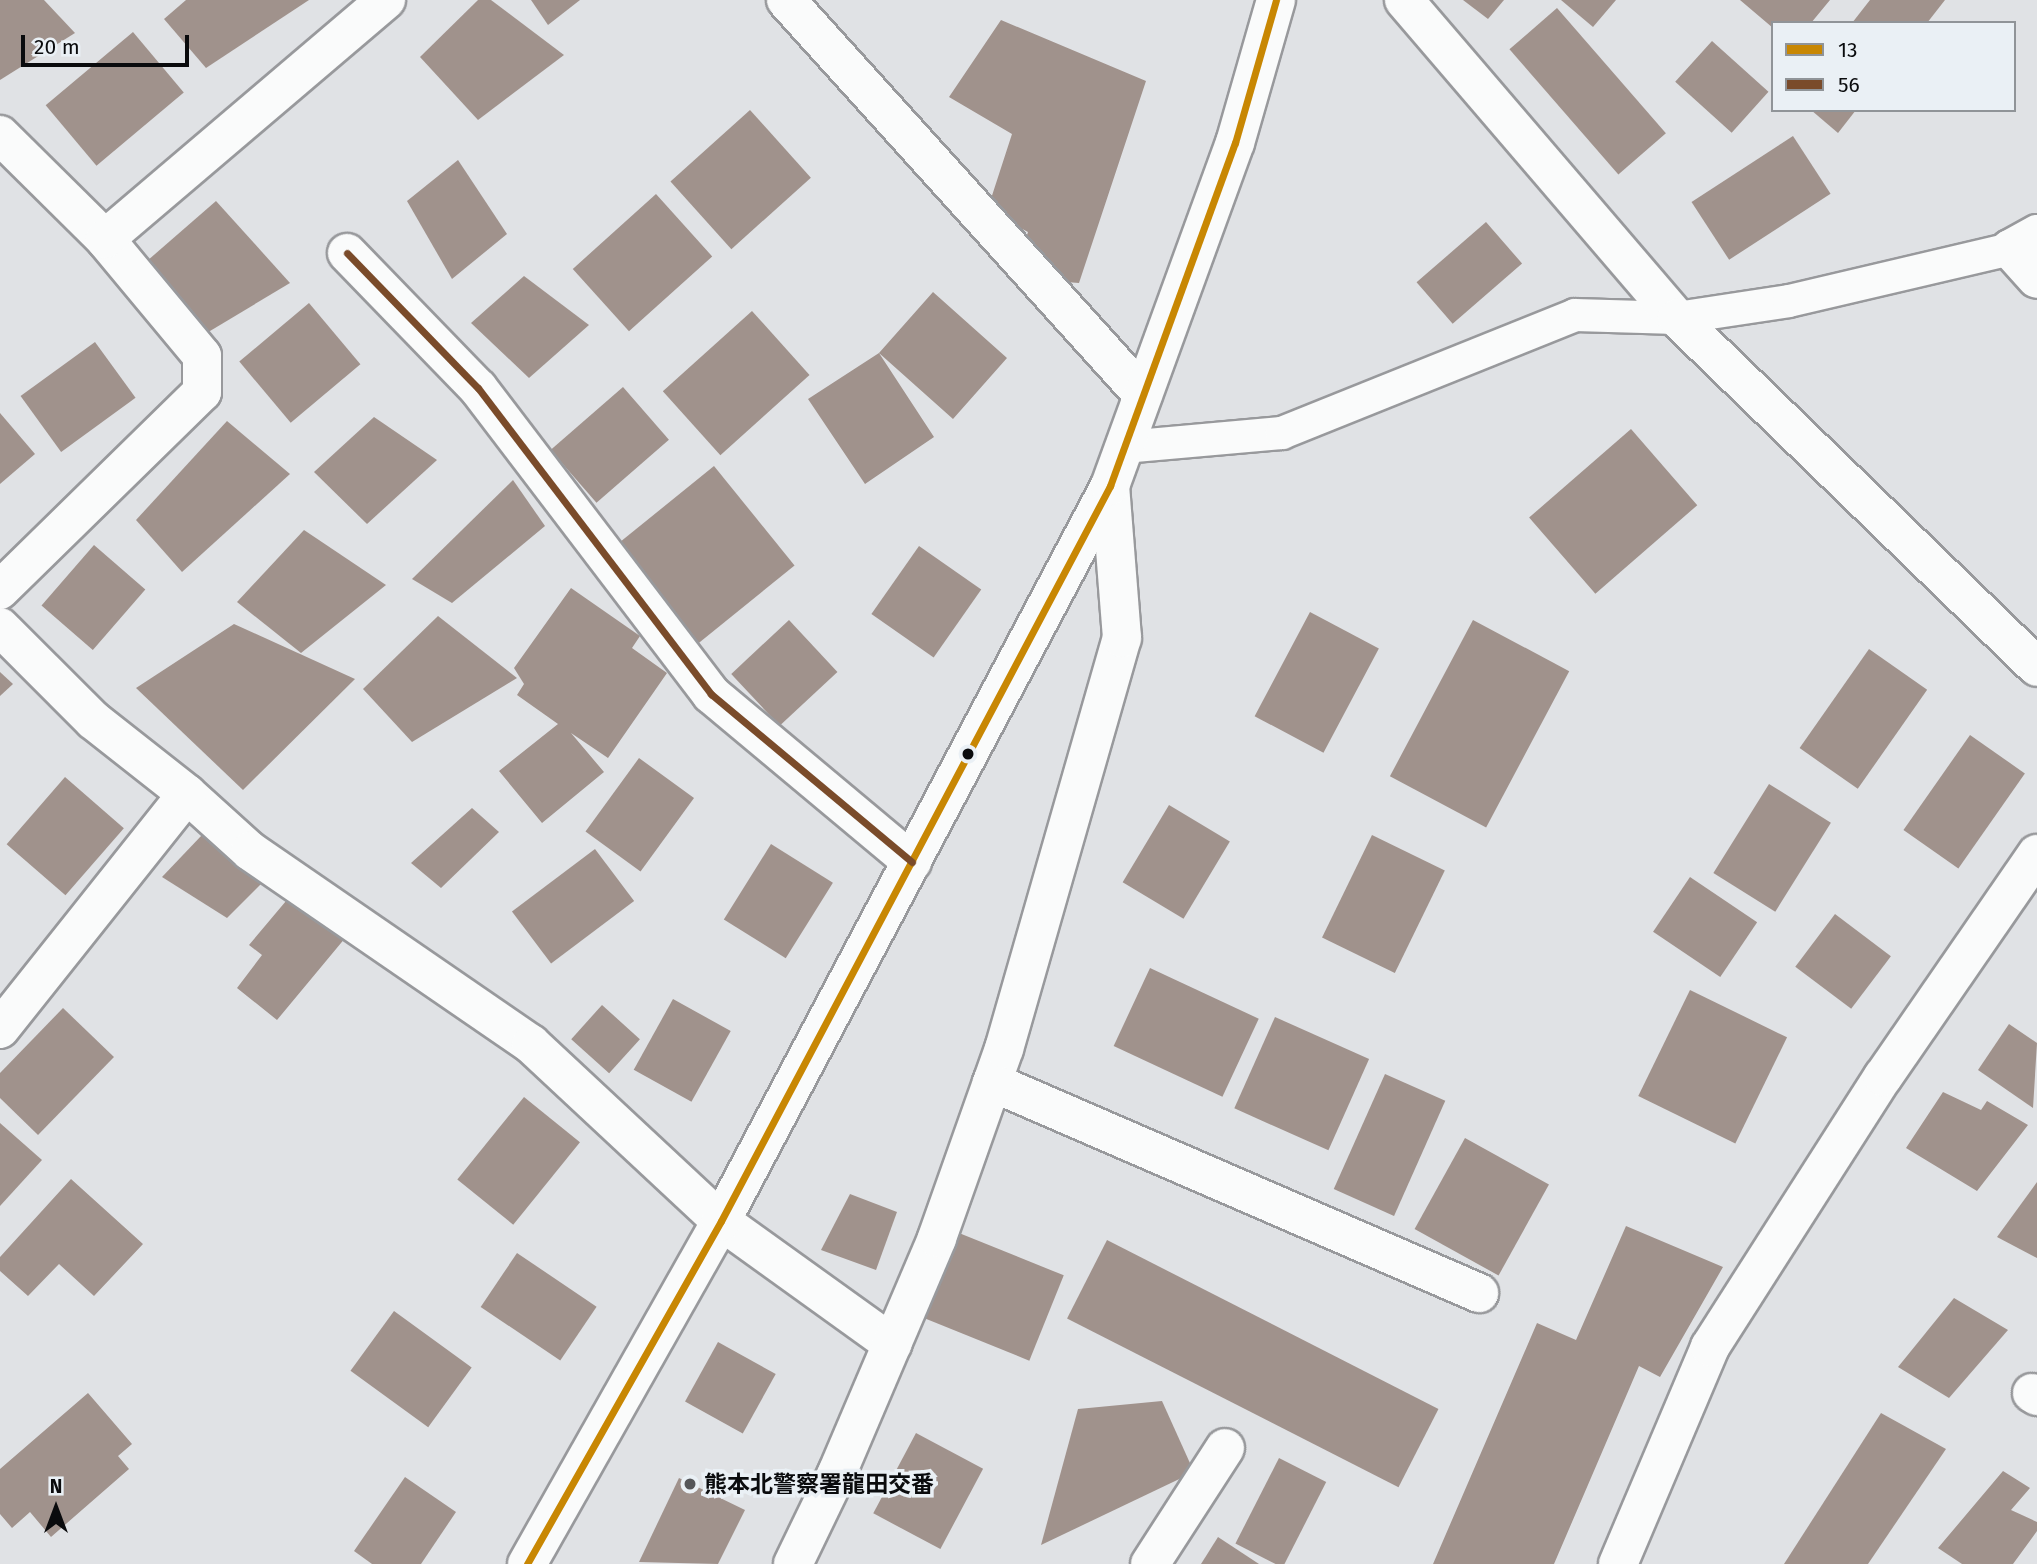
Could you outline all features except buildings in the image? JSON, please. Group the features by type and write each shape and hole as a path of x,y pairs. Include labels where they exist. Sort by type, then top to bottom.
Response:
{"street":[{"path":"105,239 386,0"},
{"path":"786,0 1143,396"},
{"path":"527,1564 721,1221 1110,486 1234,143 1276,0"},
{"path":"1405,0 1677,318 2037,667"},
{"path":"0,135 105,239 201,356 201,392 0,590"},
{"path":"2024,241 2037,279"},
{"path":"346,253 478,388 711,694 912,862"},
{"path":"793,1564 937,1238 992,1082 1122,638 1110,486"},
{"path":"0,627 93,720 187,794 250,851 531,1044 721,1221 892,1344"},
{"path":"0,1029 187,794"},
{"path":"1618,1564 1710,1347 1884,1077 2037,854"},
{"path":"992,1082 1479,1293"},
{"path":"1150,1564 1225,1448"}],"lane":[{"path":"1125,447 1282,433 1575,315 1677,318 1789,301 2024,241"}],"transit line":[{"name":"13","path":"527,1564 721,1221 1110,486 1235,143 1276,0"},
{"name":"56","path":"347,253 478,388 711,694 912,862"}],"place":[{"name":"熊本北警察署龍田交番","path":"690,1484"}]}
